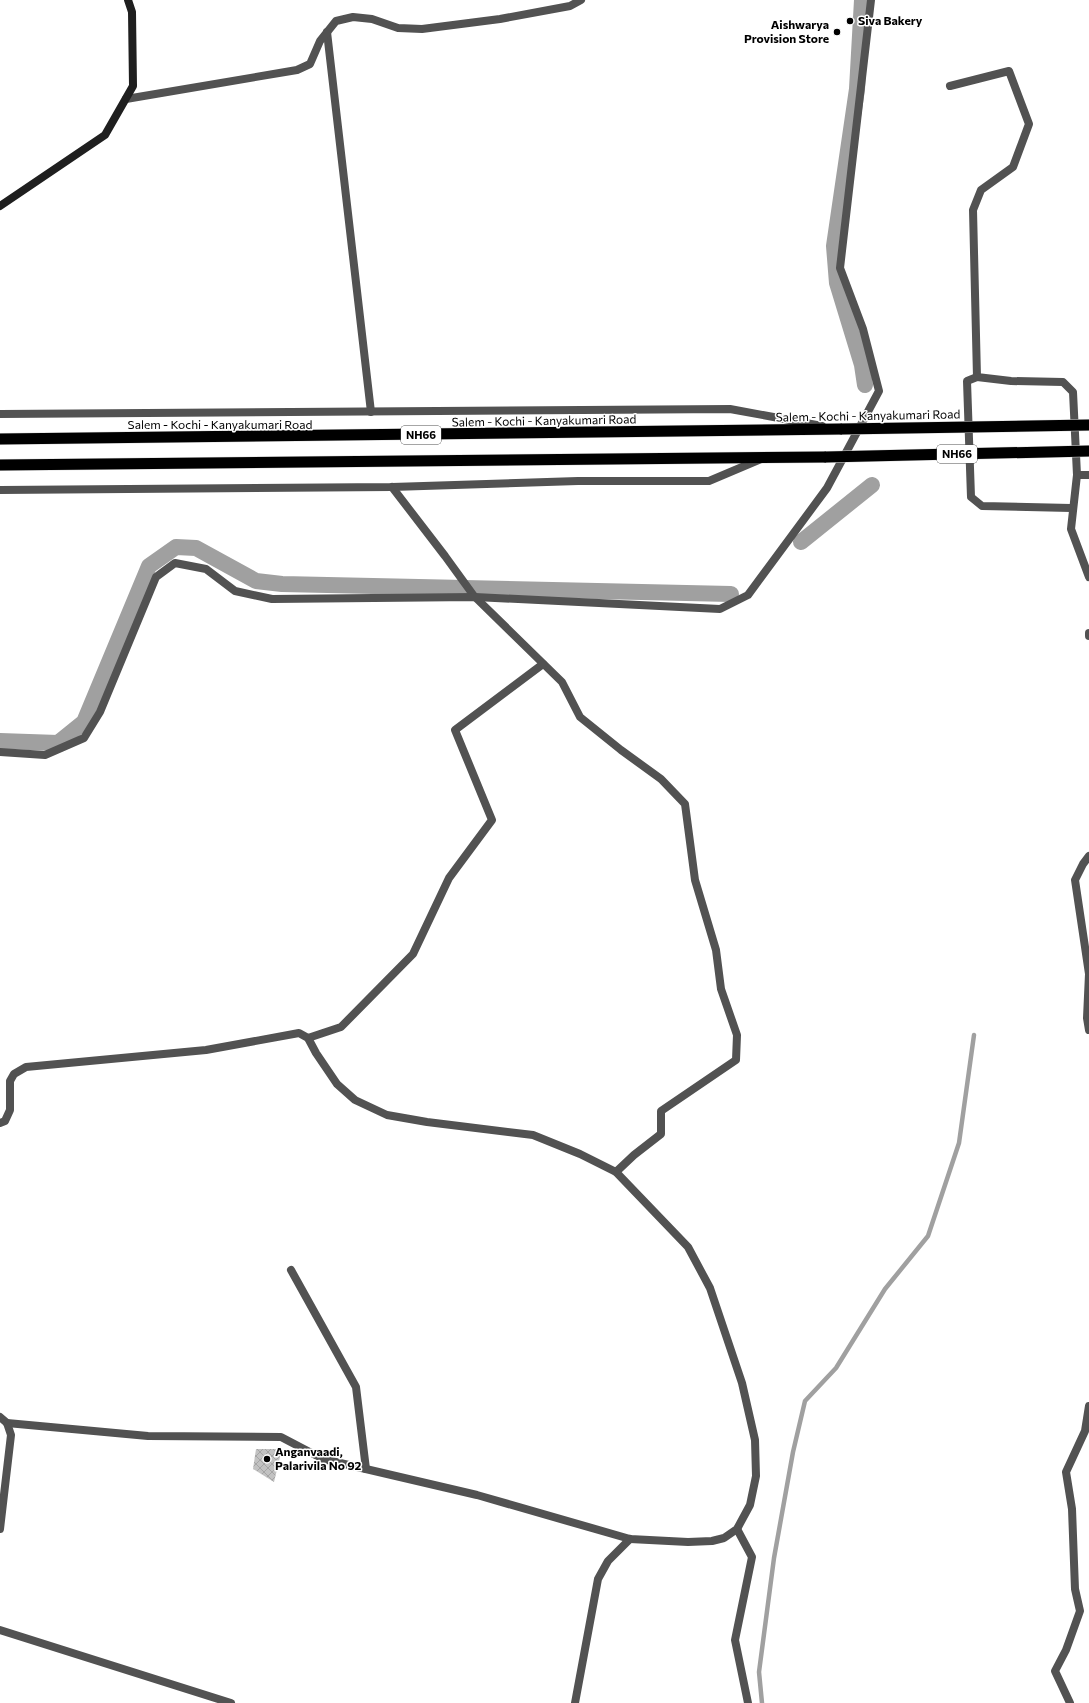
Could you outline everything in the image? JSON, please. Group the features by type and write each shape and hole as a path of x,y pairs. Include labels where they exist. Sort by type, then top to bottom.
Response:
{"highway":[{"name":"Salem - Kochi - Kanyakumari Road","path":"0,439 1089,425"},
{"name":"NH66","path":"0,465 762,459 1089,452"}],"main road":[{"path":"0,206 105,135 133,86 132,12 128,0"}],"street":[{"path":"126,99 297,70 310,64 320,41 336,21 352,17 372,19 398,28 422,29 500,19 570,6 581,0"},
{"path":"0,752 45,755 84,738 100,712 156,577 175,564 206,569 235,591 272,599 474,596 720,609 748,595 827,488 879,391 863,329 840,268 871,0"},
{"path":"327,32 371,412"},
{"path":"950,86 1008,70 1029,124 1013,167 981,190 973,210 976,377"},
{"path":"1071,508 982,506 971,497 967,381 976,377 1011,381 1063,382 1073,392 1076,475 1071,508 1071,529 1089,577"},
{"path":"0,414 730,409 842,429"},
{"path":"0,490 392,487 578,481 709,481 762,459"},
{"path":"1076,475 1089,475"},
{"path":"392,487 474,596 562,682 580,717 621,750 661,779 685,804 695,880 716,950 721,989 738,1034 736,1060 661,1111 661,1134 634,1155 616,1172"},
{"path":"308,1038 341,1027 413,954 449,878 492,820 455,730 543,664"},
{"path":"1089,856 1082,864 1075,880 1088,974 1087,1018 1089,1030"},
{"path":"0,1123 5,1121 10,1110 10,1081 14,1074 26,1067 206,1050 286,1034 299,1033 308,1038 316,1053 337,1084 355,1100 388,1115 427,1122 533,1135 580,1154 616,1172 688,1247 710,1288 742,1383 755,1440 756,1476 750,1505 737,1529 724,1538 712,1542 630,1539 477,1495 323,1459 281,1437 148,1436 7,1423"},
{"path":"291,1270 356,1387 366,1469"},
{"path":"1070,1703 1055,1671 1066,1650 1080,1611 1075,1589 1072,1509 1066,1472 1085,1431 1089,1406"},
{"path":"0,1417 7,1423 11,1436 0,1529"},
{"path":"737,1529 752,1557 735,1640 748,1703"},
{"path":"575,1703 598,1579 608,1561 630,1539"},
{"path":"0,1630 231,1703"}],"building":[{"name":"Anganvaadi, Palarivila No 92","path":"256,1449 282,1449 274,1482 253,1469"}],"waterway":[{"path":"862,0 857,89 834,246 837,283 862,365 865,385"},
{"path":"801,542 872,485"},
{"path":"0,741 58,743 84,722 149,566 176,547 196,548 256,581 282,584 731,594"},
{"path":"762,1703 759,1672 774,1558 793,1452 805,1401 836,1368 885,1289 928,1236 959,1143 974,1035"}],"place":[{"name":"Siva Bakery","path":"850,21"},
{"name":"Aishwarya Provision Store","path":"837,32"},
{"name":"Anganvaadi, Palarivila No 92","path":"267,1459"}]}
